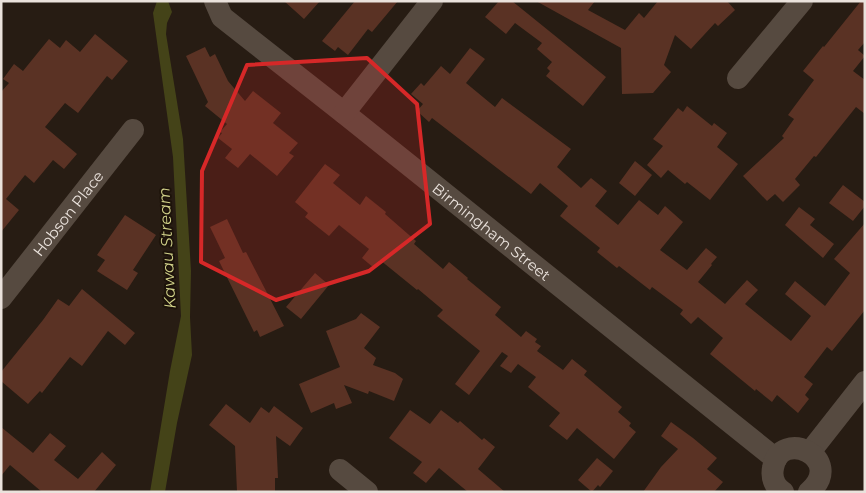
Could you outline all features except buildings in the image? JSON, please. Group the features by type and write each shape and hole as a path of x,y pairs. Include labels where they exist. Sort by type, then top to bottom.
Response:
{"street":[{"name":"Birmingham Street","path":"215,1 222,17 776,459"},
{"path":"344,113 432,1"},
{"path":"738,78 802,1"},
{"name":"Hobson Place","path":"1,298 133,130"},
{"path":"810,452 865,382"},
{"path":"781,491 773,479 773,465 781,453 795,448 810,452 816,458 819,465 818,480 814,490"},
{"path":"340,470 367,492"}],"highlighted area":[{"path":"367,58 417,104 430,224 369,271 276,300 201,262 202,171 247,65"}],"shaded area":[{"path":"157,1 168,1 172,12 167,23 166,34 183,139 191,271 190,317 192,355 177,423 165,492 150,492 181,316 173,157 153,13"}],"water label":[{"name":"Kawau Stream","path":"167,248"}]}
